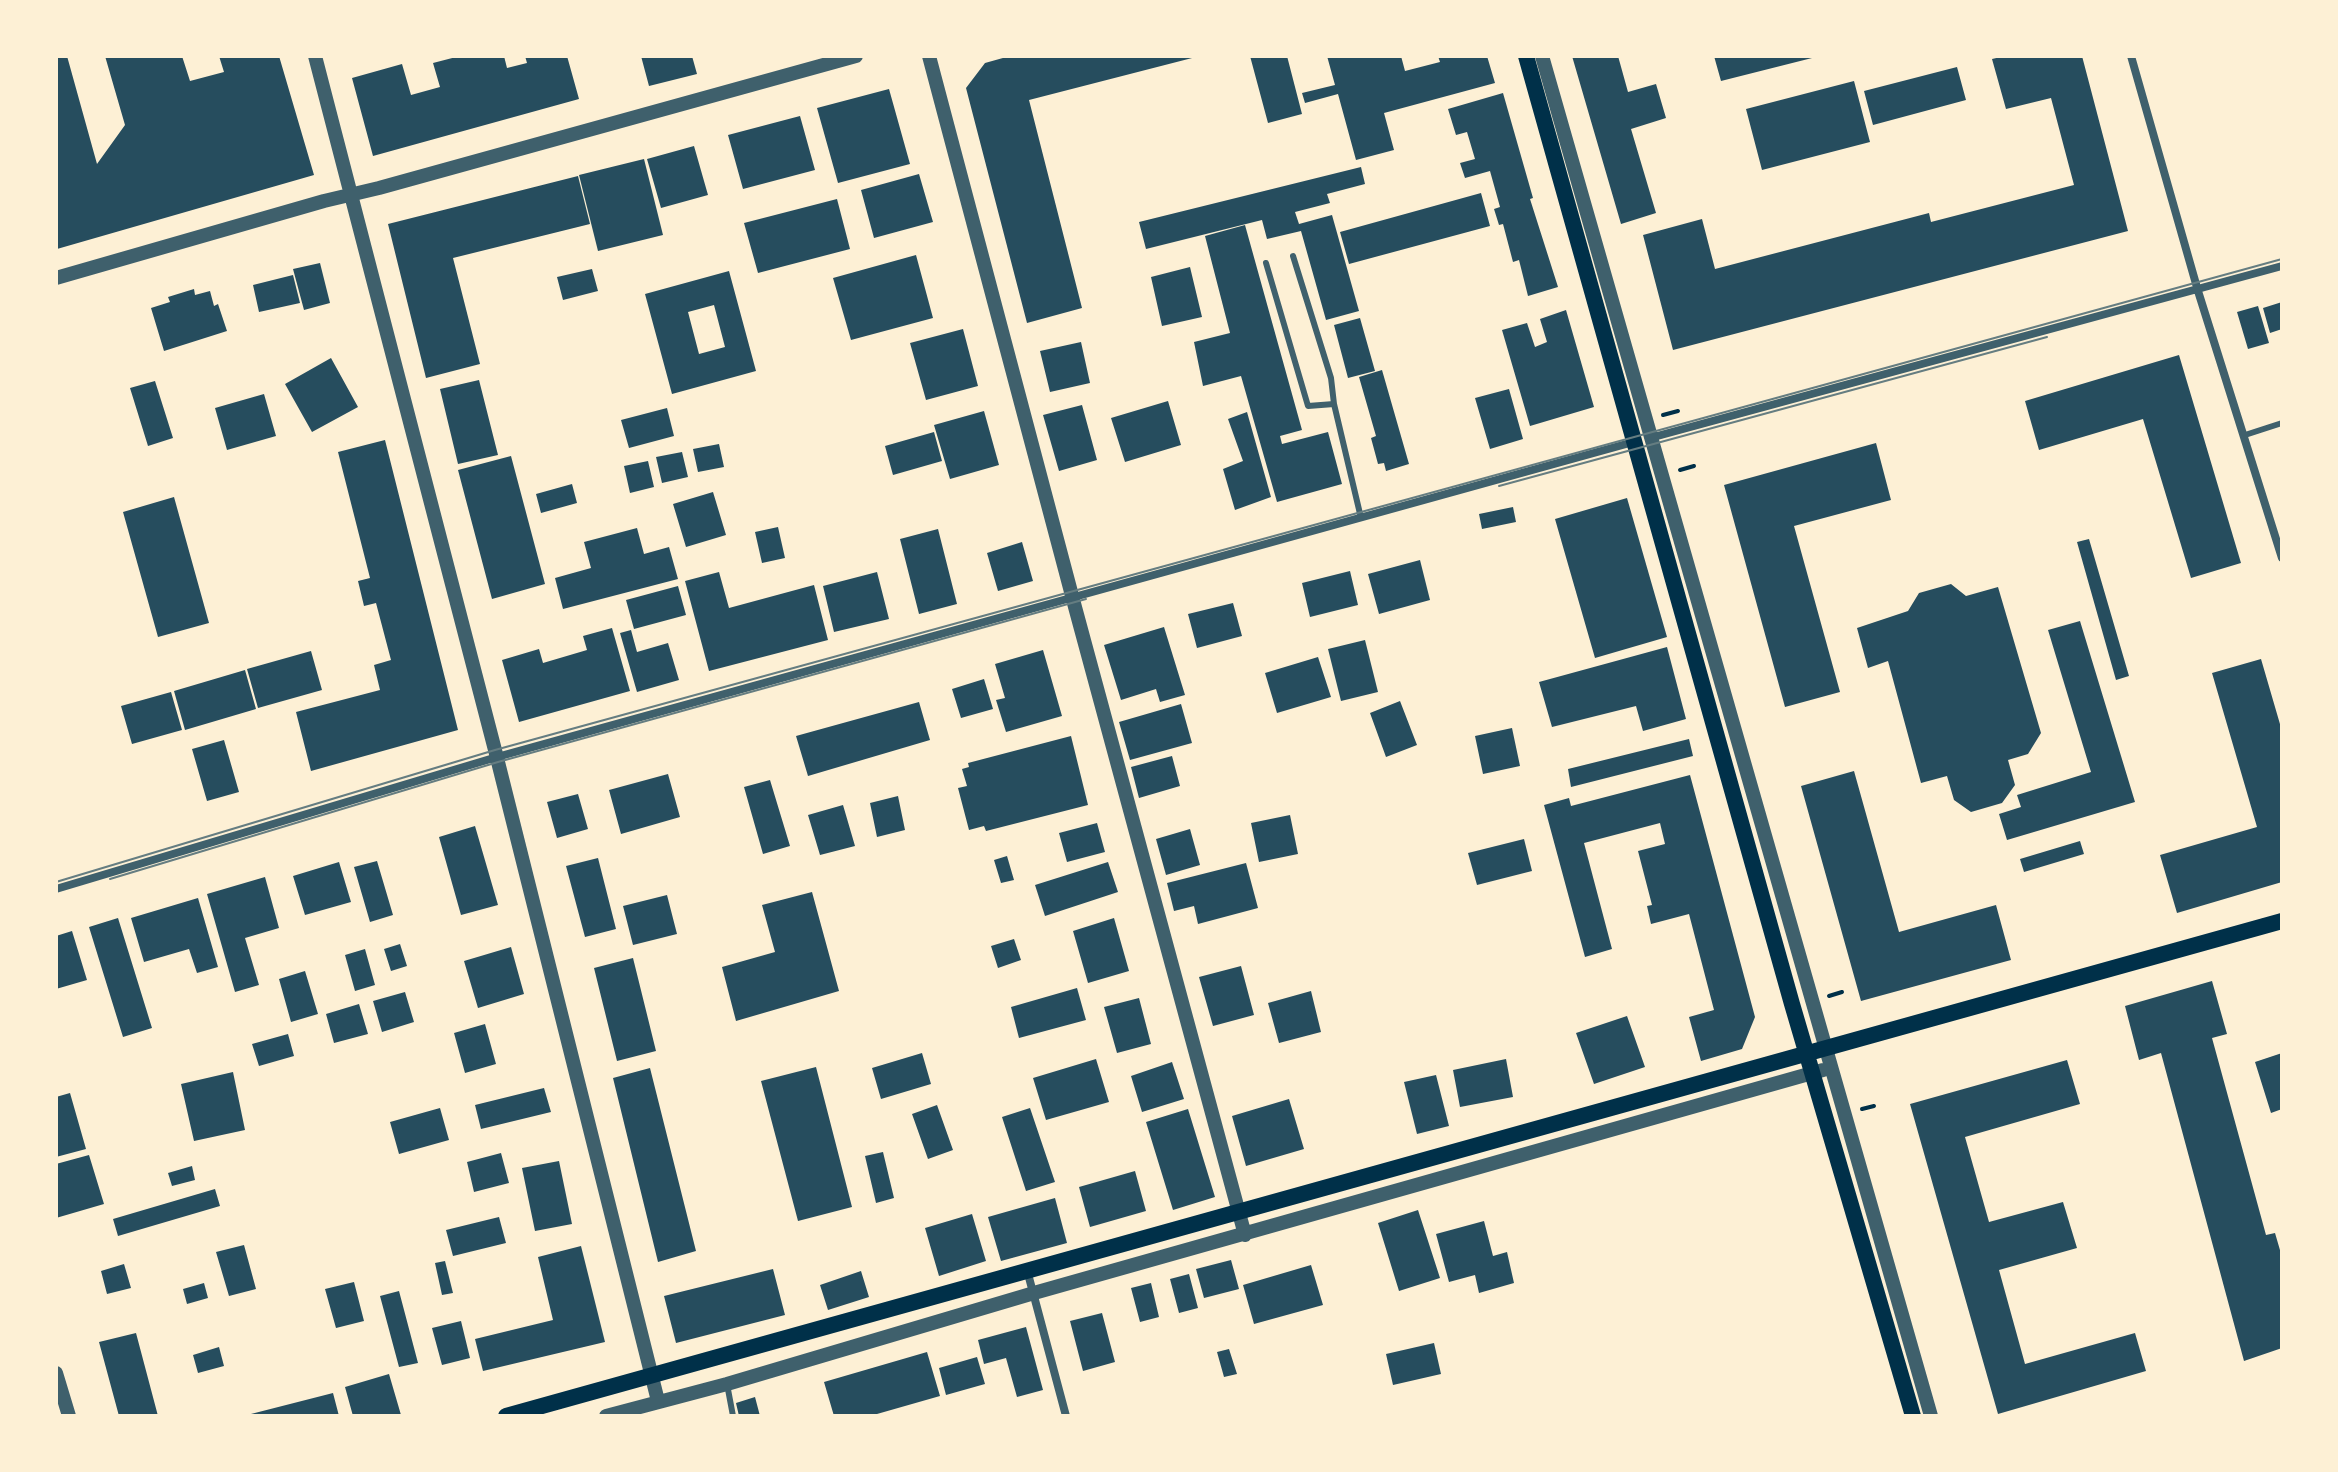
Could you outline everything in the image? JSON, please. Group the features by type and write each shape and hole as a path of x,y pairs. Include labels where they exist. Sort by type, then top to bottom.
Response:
{"main road":[{"path":"1526,56 1644,440 1807,1052 1913,1416"},
{"path":"506,1416 2282,921"}],"street":[{"path":"315,56 497,757 658,1401"},
{"path":"56,278 856,56"},
{"path":"929,56 1245,1235"},
{"path":"1542,56 1644,440 1825,1047 1931,1416"},
{"path":"2131,56 2198,291 2282,558"},
{"path":"56,889 497,757 2282,266"},
{"path":"606,1416 1831,1068"},
{"path":"1026,1269 1066,1416"},
{"path":"56,1373 69,1416"}],"lane":[{"path":"1293,256 1331,378 1334,404 1361,518"},
{"path":"1266,263 1308,406 1334,404"},
{"path":"2245,435 2282,423"},
{"path":"727,1384 733,1416"}],"building":[{"path":"56,56 67,56 97,164 125,125 105,56 182,56 190,81 224,72 219,56 279,56 314,175 57,249"},
{"path":"460,56 504,56 507,68 527,63 525,56 567,56 579,99 373,156 352,78 402,64 411,95 440,87 433,63"},
{"path":"641,56 692,56 697,74 649,86"},
{"path":"1010,56 1196,57 1029,100 1082,308 1027,323 966,88 985,63"},
{"path":"1250,56 1287,56 1302,114 1268,123"},
{"path":"1327,56 1401,56 1405,71 1440,62 1438,56 1487,56 1495,83 1384,113 1394,150 1356,160 1338,94 1305,103 1302,93 1335,85"},
{"path":"1572,56 1618,56 1628,92 1656,84 1666,118 1631,129 1656,213 1621,224"},
{"path":"1714,56 1815,56 1816,57 1721,81"},
{"path":"2005,56 2082,56 2128,231 1673,350 1643,235 1702,219 1715,269 1929,213 1931,222 2074,185 2051,98 2006,109 1992,59"},
{"path":"1957,67 1966,100 1873,125 1864,91"},
{"path":"1854,81 1870,142 1762,170 1746,109"},
{"path":"889,89 910,164 838,183 817,108"},
{"path":"1503,93 1533,198 1530,199 1558,287 1528,296 1519,260 1513,262 1503,224 1499,225 1494,209 1500,207 1490,171 1465,178 1460,163 1475,159 1467,132 1456,135 1448,109"},
{"path":"800,116 815,170 743,189 728,135"},
{"path":"694,146 708,195 661,208 647,159"},
{"path":"644,159 663,235 598,251 579,175"},
{"path":"1361,167 1365,184 1327,194 1330,203 1295,212 1299,224 1332,215 1359,311 1326,320 1301,231 1267,239 1262,220 1146,249 1139,222"},
{"path":"919,174 933,222 874,238 861,190"},
{"path":"578,176 590,224 453,258 480,364 426,378 388,224"},
{"path":"1481,193 1490,226 1349,264 1340,232"},
{"path":"837,199 850,249 758,273 744,223"},
{"path":"1245,225 1302,430 1280,436 1282,444 1328,432 1342,484 1277,502 1241,376 1203,386 1194,342 1230,333 1205,236"},
{"path":"916,255 933,318 851,340 833,278"},
{"path":"320,263 330,303 304,310 293,269"},
{"path":"1190,267 1202,317 1162,326 1151,277"},
{"path":"592,269 598,291 563,300 557,277"},
{"path":"729,271 756,371 672,394 645,294","holes":["714,305 725,347 699,354 688,312"]},
{"path":"293,275 300,303 259,312 253,285"},
{"path":"194,289 195,295 210,291 227,331 164,351 151,308 170,302 168,297"},
{"path":"2282,302 2282,329 2270,333 2263,308"},
{"path":"2258,306 2269,343 2248,349 2237,312"},
{"path":"1566,310 1594,407 1530,426 1502,330 1527,323 1535,347 1547,342 1540,319"},
{"path":"1360,318 1375,371 1348,378 1334,325"},
{"path":"963,329 978,386 926,400 910,343"},
{"path":"1081,342 1090,383 1050,392 1040,351"},
{"path":"2179,355 2241,563 2191,578 2143,419 2039,450 2025,401"},
{"path":"331,358 358,407 312,432 285,384"},
{"path":"1382,370 1409,464 1386,471 1384,463 1378,464 1371,438 1376,436 1359,377"},
{"path":"479,380 498,455 458,464 440,389"},
{"path":"155,381 173,438 148,446 130,388"},
{"path":"1509,389 1523,439 1490,449 1475,398"},
{"path":"264,394 276,436 227,450 215,408"},
{"path":"1168,401 1181,445 1125,462 1111,418"},
{"path":"1082,405 1097,460 1059,471 1043,415"},
{"path":"667,408 674,436 629,448 621,420"},
{"path":"984,411 999,465 950,479 934,425"},
{"path":"1247,412 1271,497 1235,510 1223,469 1243,461 1228,419"},
{"path":"934,432 942,461 893,475 885,446"},
{"path":"385,440 458,730 311,771 296,712 380,690 374,665 391,660 376,603 364,606 358,581 370,578 338,452"},
{"path":"1876,443 1891,500 1794,526 1840,692 1785,707 1724,485"},
{"path":"719,444 724,467 698,472 693,449"},
{"path":"682,452 688,477 662,483 656,457"},
{"path":"511,456 545,584 492,599 458,470"},
{"path":"648,461 654,487 630,493 624,466"},
{"path":"572,484 577,503 541,513 536,494"},
{"path":"713,492 726,535 686,547 673,504"},
{"path":"174,497 209,623 158,637 123,512"},
{"path":"1627,498 1667,637 1595,658 1555,519"},
{"path":"1513,507 1516,522 1482,529 1479,514"},
{"path":"778,527 785,558 762,563 755,532"},
{"path":"637,528 644,554 669,547 678,579 563,609 555,578 591,568 584,542"},
{"path":"938,529 957,604 919,614 900,539"},
{"path":"2089,539 2129,676 2116,680 2077,542"},
{"path":"1022,542 1033,581 998,591 987,553"},
{"path":"1420,560 1430,600 1379,614 1368,574"},
{"path":"1350,571 1358,605 1310,617 1302,583"},
{"path":"719,572 729,608 814,585 828,640 709,671 685,581"},
{"path":"877,572 889,619 834,632 823,586"},
{"path":"1951,584 1966,596 1998,587 2041,733 2028,754 2008,760 2015,785 2002,803 1971,812 1954,800 1947,776 1921,783 1888,661 1868,668 1857,628 1908,611 1919,593"},
{"path":"678,586 686,615 634,629 626,600"},
{"path":"1233,603 1242,636 1197,648 1188,614"},
{"path":"2080,621 2135,802 2007,840 1999,814 2021,807 2017,795 2091,772 2048,630"},
{"path":"1164,627 1185,695 1160,702 1156,689 1121,700 1104,645"},
{"path":"612,628 630,691 519,722 502,660 539,649 543,663 587,650 583,636"},
{"path":"631,630 637,652 668,643 679,680 637,692 620,633"},
{"path":"1365,640 1378,692 1341,701 1328,649"},
{"path":"1667,647 1686,719 1643,731 1636,706 1552,727 1539,682"},
{"path":"1043,650 1062,716 1006,732 996,700 1005,698 995,664"},
{"path":"311,651 322,690 258,708 247,669"},
{"path":"1318,657 1331,697 1277,713 1265,673"},
{"path":"2261,659 2282,731 2282,882 2177,913 2160,855 2257,827 2212,673"},
{"path":"245,670 256,709 185,730 174,691"},
{"path":"984,679 993,709 961,718 952,689"},
{"path":"171,692 182,730 132,744 121,706"},
{"path":"1400,701 1417,745 1386,757 1370,713"},
{"path":"919,702 930,740 808,776 796,736"},
{"path":"1181,704 1192,743 1130,760 1119,722"},
{"path":"1512,728 1520,766 1483,774 1475,736"},
{"path":"1071,736 1088,805 986,831 984,826 969,830 958,788 967,786 962,769 969,767 968,763"},
{"path":"1689,739 1693,756 1571,787 1568,769"},
{"path":"224,740 239,792 207,801 192,749"},
{"path":"1172,756 1180,786 1139,798 1131,767"},
{"path":"1854,771 1899,932 1996,905 2011,960 1861,1001 1801,786"},
{"path":"668,774 680,817 621,834 609,790"},
{"path":"1690,775 1755,1017 1742,1049 1701,1061 1689,1017 1714,1010 1689,914 1651,924 1647,906 1652,905 1638,851 1665,844 1660,823 1584,843 1612,949 1585,957 1544,805 1569,798 1571,806"},
{"path":"770,780 790,846 763,854 744,787"},
{"path":"578,794 588,829 557,838 547,802"},
{"path":"898,796 905,830 877,837 870,803"},
{"path":"843,805 855,846 820,855 808,815"},
{"path":"1290,815 1298,854 1259,862 1251,823"},
{"path":"1097,823 1105,852 1067,862 1059,833"},
{"path":"475,826 498,905 461,915 439,837"},
{"path":"1190,829 1200,865 1166,875 1156,839"},
{"path":"1524,839 1532,871 1477,885 1468,853"},
{"path":"2080,841 2084,854 2024,872 2020,859"},
{"path":"1007,856 1014,880 1001,883 994,860"},
{"path":"598,858 616,929 585,937 566,866"},
{"path":"377,861 393,915 370,922 354,867"},
{"path":"339,862 351,902 305,915 293,876"},
{"path":"1108,862 1118,892 1045,916 1035,885"},
{"path":"1246,863 1258,908 1198,924 1194,906 1174,911 1167,883"},
{"path":"265,877 279,928 245,938 259,985 235,992 207,894"},
{"path":"812,892 839,991 736,1021 722,967 775,952 762,905"},
{"path":"667,895 677,934 633,945 623,906"},
{"path":"198,898 218,967 197,973 189,949 144,962 131,918"},
{"path":"118,918 152,1028 123,1037 89,927"},
{"path":"1114,918 1129,971 1088,983 1073,931"},
{"path":"72,931 87,980 56,989 56,936"},
{"path":"1014,939 1021,960 998,968 991,946"},
{"path":"400,944 407,966 391,971 384,949"},
{"path":"511,947 524,994 478,1008 464,961"},
{"path":"365,949 375,985 355,991 345,955"},
{"path":"633,958 656,1051 617,1061 594,968"},
{"path":"1241,966 1254,1015 1213,1026 1199,977"},
{"path":"305,971 318,1014 291,1022 279,979"},
{"path":"2212,981 2227,1034 2212,1038 2266,1235 2275,1233 2282,1257 2282,1348 2244,1361 2161,1053 2139,1060 2125,1006"},
{"path":"1077,988 1086,1020 1019,1038 1011,1007"},
{"path":"1311,991 1321,1032 1279,1043 1268,1003"},
{"path":"405,992 414,1022 382,1032 373,1001"},
{"path":"1139,998 1151,1044 1117,1053 1104,1007"},
{"path":"359,1004 368,1034 334,1043 326,1014"},
{"path":"1627,1016 1645,1067 1594,1084 1576,1033"},
{"path":"485,1024 496,1064 465,1073 454,1033"},
{"path":"288,1034 294,1056 259,1066 252,1044"},
{"path":"922,1053 931,1084 881,1099 872,1068"},
{"path":"2282,1053 2282,1109 2271,1113 2255,1062"},
{"path":"1096,1059 1109,1102 1046,1120 1033,1078"},
{"path":"1506,1059 1513,1097 1460,1107 1453,1070"},
{"path":"2067,1060 2080,1104 1965,1137 1989,1222 2063,1202 2077,1248 1999,1270 2025,1364 2135,1333 2146,1371 1998,1414 1910,1104"},
{"path":"1172,1062 1184,1099 1142,1112 1131,1076"},
{"path":"816,1067 852,1207 798,1221 761,1081"},
{"path":"650,1068 696,1251 658,1262 613,1078"},
{"path":"233,1072 245,1130 194,1141 181,1084"},
{"path":"1436,1075 1449,1126 1417,1134 1404,1082"},
{"path":"544,1088 551,1112 481,1129 475,1105"},
{"path":"70,1093 86,1149 56,1157 56,1097"},
{"path":"1289,1099 1304,1149 1246,1166 1232,1116"},
{"path":"937,1105 953,1150 928,1159 912,1114"},
{"path":"440,1108 449,1140 399,1154 390,1122"},
{"path":"1030,1108 1055,1182 1026,1191 1002,1117"},
{"path":"1188,1109 1215,1197 1173,1210 1146,1122"},
{"path":"883,1152 894,1198 876,1203 865,1156"},
{"path":"501,1153 509,1183 474,1192 467,1162"},
{"path":"89,1155 104,1204 56,1218 56,1164"},
{"path":"559,1161 572,1224 535,1231 522,1168"},
{"path":"192,1166 195,1180 172,1186 168,1173"},
{"path":"1135,1171 1146,1211 1090,1227 1079,1187"},
{"path":"215,1189 220,1206 118,1236 113,1219"},
{"path":"1055,1198 1067,1243 1001,1261 988,1217"},
{"path":"1418,1210 1440,1278 1399,1291 1378,1223"},
{"path":"972,1214 986,1261 939,1276 925,1228"},
{"path":"499,1217 506,1243 453,1256 446,1230"},
{"path":"1484,1221 1493,1256 1507,1252 1514,1283 1479,1293 1475,1275 1449,1282 1436,1234"},
{"path":"244,1245 256,1289 229,1296 216,1252"},
{"path":"581,1246 605,1342 483,1371 475,1339 553,1320 538,1257"},
{"path":"1231,1260 1239,1289 1204,1298 1196,1269"},
{"path":"445,1261 453,1293 442,1295 435,1263"},
{"path":"124,1264 131,1288 107,1294 101,1271"},
{"path":"1311,1265 1323,1305 1254,1324 1243,1285"},
{"path":"773,1269 785,1315 676,1343 664,1296"},
{"path":"861,1271 869,1297 828,1310 820,1285"},
{"path":"1189,1274 1198,1308 1179,1313 1170,1279"},
{"path":"354,1282 364,1321 336,1328 325,1289"},
{"path":"204,1283 208,1298 187,1304 183,1289"},
{"path":"1151,1283 1159,1317 1140,1322 1131,1288"},
{"path":"399,1291 418,1363 399,1367 380,1296"},
{"path":"1102,1313 1115,1362 1083,1371 1070,1321"},
{"path":"461,1321 470,1358 442,1365 432,1328"},
{"path":"1026,1327 1043,1390 1017,1397 1006,1358 984,1364 978,1340"},
{"path":"136,1333 158,1416 119,1416 99,1342"},
{"path":"1434,1343 1441,1374 1393,1385 1386,1354"},
{"path":"219,1347 224,1366 198,1373 193,1355"},
{"path":"1229,1349 1237,1374 1224,1377 1217,1352"},
{"path":"927,1352 940,1396 870,1416 834,1416 824,1382"},
{"path":"977,1357 985,1384 946,1395 939,1368"},
{"path":"389,1374 401,1415 353,1416 345,1387"},
{"path":"333,1393 339,1416 247,1416 247,1415"},
{"path":"755,1397 760,1416 739,1416 736,1403"}],"tram line":[{"path":"56,882 495,750 2282,259"},
{"path":"1499,486 2047,337"},
{"path":"110,879 498,762 1086,599"}]}
